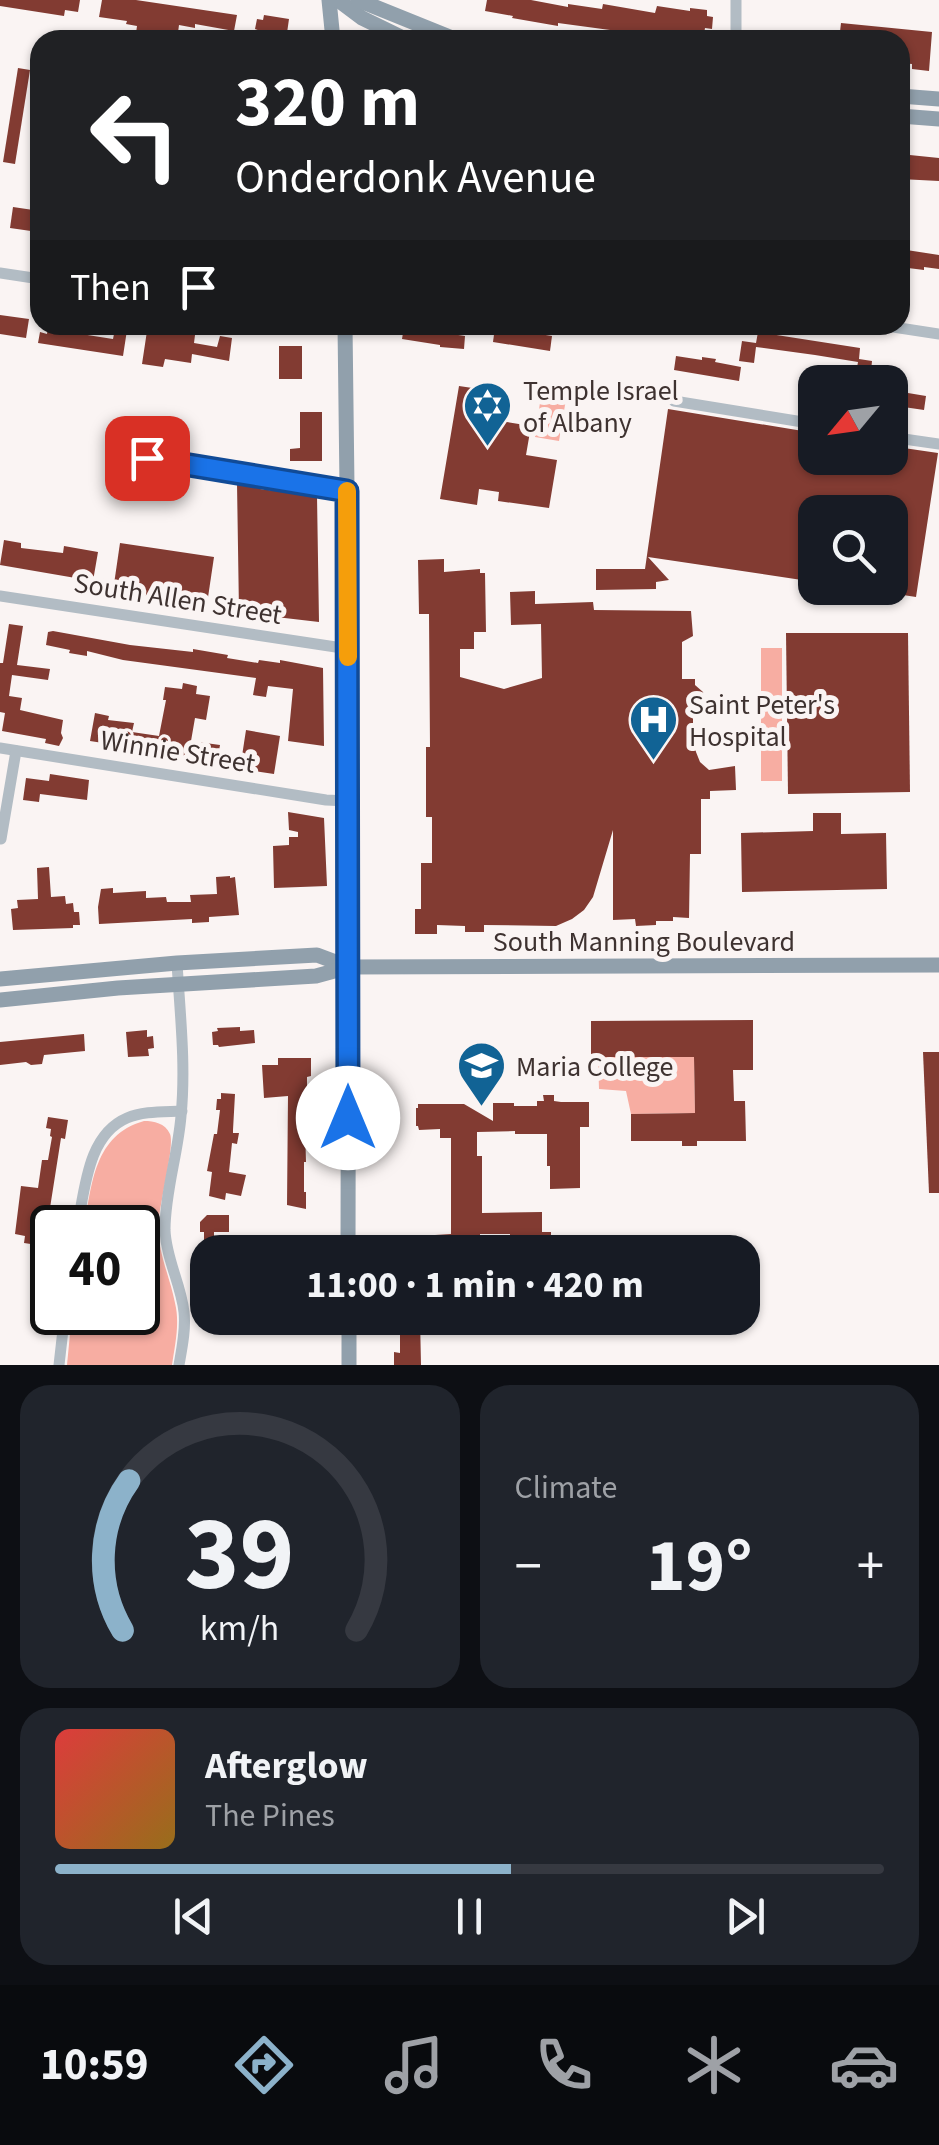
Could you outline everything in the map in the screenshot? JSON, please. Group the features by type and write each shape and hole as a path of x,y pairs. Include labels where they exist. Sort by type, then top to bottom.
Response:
{"street":[{"path":"329,0 332,30"},
{"path":"338,0 386,30"},
{"path":"358,0 432,30"},
{"path":"736,0 736,30"},
{"path":"910,97 935,99 934,118"},
{"path":"0,273 30,278"},
{"path":"910,330 939,334"},
{"path":"346,335 348,1235"},
{"path":"674,400 798,421"},
{"path":"908,439 939,444"},
{"path":"147,458 347,491"},
{"name":"South Allen Street","path":"0,596 348,649"},
{"name":"Winnie Street","path":"0,748 326,800 348,800"},
{"path":"0,838 16,751"},
{"name":"South Manning Boulevard","path":"0,980 177,963 317,955 349,967"},
{"path":"177,963 182,1111 166,1222 168,1251 184,1312 179,1365"},
{"name":"South Manning Boulevard","path":"0,1000 316,976 349,967 939,965"},
{"path":"82,1205 90,1165 108,1132 130,1116 182,1111"},
{"path":"59,1365 62,1335"},
{"path":"349,1335 349,1365"}],"shaded area":[{"path":"542,389 567,393 559,441 535,437"},
{"path":"761,648 782,648 782,781 761,781"},
{"path":"598,1057 694,1057 695,1113 631,1114 626,1091 599,1089"},
{"path":"144,1121 155,1122 170,1134 160,1215 160,1205 88,1205 93,1178 105,1149 127,1128"},
{"path":"160,1246 176,1311 172,1365 67,1365 70,1335 160,1335"}],"building":[{"path":"0,0 80,0 78,12 65,10 64,16 0,6"},
{"path":"102,0 136,0 237,15 234,30 195,24 195,28 179,25 178,30 136,30 137,26 126,24 127,21 99,17"},
{"path":"487,0 531,0 602,9 603,4 655,13 657,6 690,8 707,10 707,16 713,17 712,29 705,30 610,30 558,26 485,11"},
{"path":"264,15 289,19 287,30 255,29 257,19 263,20"},
{"path":"841,23 932,32 929,71 912,69 910,30 840,30"},
{"path":"18,68 30,70 15,164 3,162"},
{"path":"910,155 939,158 939,181 910,180"},
{"path":"13,207 30,210 30,231 10,228"},
{"path":"910,251 939,255 939,269 910,268"},
{"path":"0,315 29,319 26,338 0,334"},
{"path":"39,335 113,339 114,335 126,335 123,356 38,343"},
{"path":"146,335 195,335 194,343 217,347 220,336 232,338 229,361 192,354 191,363 165,359 163,367 142,364"},
{"path":"403,335 465,336 464,349 402,339"},
{"path":"494,335 552,336 550,351 493,342"},
{"path":"757,335 777,335 860,348 859,359 872,361 872,365 756,347 754,363 739,361 742,341 756,343"},
{"path":"279,346 302,346 302,379 279,379"},
{"path":"676,356 716,359 715,362 741,367 739,381 674,370"},
{"name":"Temple Israel of Albany","path":"459,386 486,390 482,418 531,426 526,455 557,460 549,508 498,501 499,492 479,489 477,505 440,499"},
{"path":"908,393 926,396 924,410 908,408"},
{"path":"668,409 798,430 798,475 908,475 908,449 938,453 916,597 908,596 908,495 798,495 798,579 648,557 669,580 656,582 656,589 596,590 596,569 645,569"},
{"path":"300,412 322,412 322,461 290,461 290,449 300,448"},
{"path":"237,483 317,496 319,622 239,612"},
{"path":"4,540 21,543 21,548 63,553 64,546 98,552 93,581 0,565"},
{"path":"120,543 214,557 207,604 113,591"},
{"path":"444,559 444,572 480,569 480,573 485,573 486,632 474,632 474,649 460,649 460,677 504,689 542,678 541,624 511,625 510,592 535,591 535,604 593,602 594,610 691,611 693,636 682,642 682,679 695,679 705,702 693,714 696,752 709,770 735,766 736,790 710,791 710,799 701,799 701,854 690,854 689,918 673,917 673,921 636,926 635,919 613,920 613,830 593,897 572,919 556,926 484,925 484,932 465,932 465,926 437,925 437,934 415,934 415,909 421,909 421,863 432,863 432,817 426,817 429,614 419,614 418,560"},
{"path":"9,624 23,626 17,665 50,669 48,680 12,675 9,696 22,698 20,710 63,720 59,746 45,743 46,739 2,731 5,713 0,712 0,663"},
{"path":"48,632 130,645 193,649 258,663 280,660 323,668 324,746 288,741 293,689 268,686 266,697 253,695 256,678 123,660 87,651 87,656 69,653 70,650 46,645"},
{"path":"786,633 908,633 910,792 788,794"},
{"path":"183,683 197,686 196,694 210,696 206,720 195,718 191,741 220,745 217,762 187,757 187,762 173,759 174,755 115,750 116,745 90,741 95,713 109,716 108,720 134,723 132,732 159,736 165,687 182,689"},
{"path":"246,730 280,736 274,774 240,769"},
{"path":"50,774 89,780 87,800 40,794 39,802 23,800 26,778 49,781"},
{"path":"288,812 324,818 327,886 274,888 273,846 289,845 289,837 298,837 298,832 289,830"},
{"path":"813,813 841,813 841,834 886,833 887,889 742,892 741,833 813,831"},
{"path":"49,867 51,897 65,896 66,904 73,903 80,925 13,930 11,909 18,908 17,900 38,899 37,868"},
{"path":"216,877 235,877 239,915 209,917 209,922 192,923 192,919 99,924 101,889 113,888 113,893 146,891 146,898 191,902 190,895 217,894"},
{"path":"753,1020 753,1070 733,1070 734,1101 745,1101 746,1141 697,1141 697,1146 682,1146 682,1141 631,1141 631,1114 695,1113 694,1057 591,1057 591,1021"},
{"path":"240,1027 240,1031 254,1030 255,1043 213,1045 212,1032 217,1028"},
{"path":"147,1030 147,1037 153,1036 154,1048 148,1049 149,1056 128,1057 126,1032"},
{"path":"84,1034 85,1051 44,1055 42,1064 0,1065 0,1042"},
{"path":"923,1052 939,1052 939,1193 929,1193"},
{"path":"278,1058 311,1058 305,1128 306,1209 287,1205 288,1096 264,1098 262,1065 278,1065"},
{"path":"221,1093 235,1094 233,1133 239,1133 237,1144 232,1143 229,1172 246,1175 241,1196 226,1193 225,1200 209,1196 212,1172 207,1171 217,1134 217,1099 221,1099"},
{"path":"543,1095 554,1095 554,1101 589,1102 589,1127 580,1127 580,1188 550,1189 547,1134 477,1132 477,1156 482,1156 482,1213 542,1212 542,1232 551,1235 435,1235 451,1234 451,1138 440,1138 440,1129 419,1130 418,1104 464,1104 493,1121 493,1103 537,1106 537,1101 544,1101"},
{"path":"48,1117 68,1120 65,1139 61,1138 50,1205 30,1205 30,1244 24,1243 25,1236 15,1234 21,1186 38,1188 42,1160 48,1160 52,1137 51,1129 46,1128"},
{"path":"207,1215 229,1215 229,1232 204,1235 200,1222"},
{"path":"400,1335 420,1335 421,1365 394,1365 394,1352 400,1353"}],"slow traffic":[{"path":"347,491 348,657"}],"place":[{"name":"Temple Israel of Albany","path":"488,448"},
{"name":"Saint Peter's Hospital","path":"654,762"},
{"name":"Maria College","path":"481,1108"}],"route":[{"path":"147,458 347,491 348,1118"}]}
